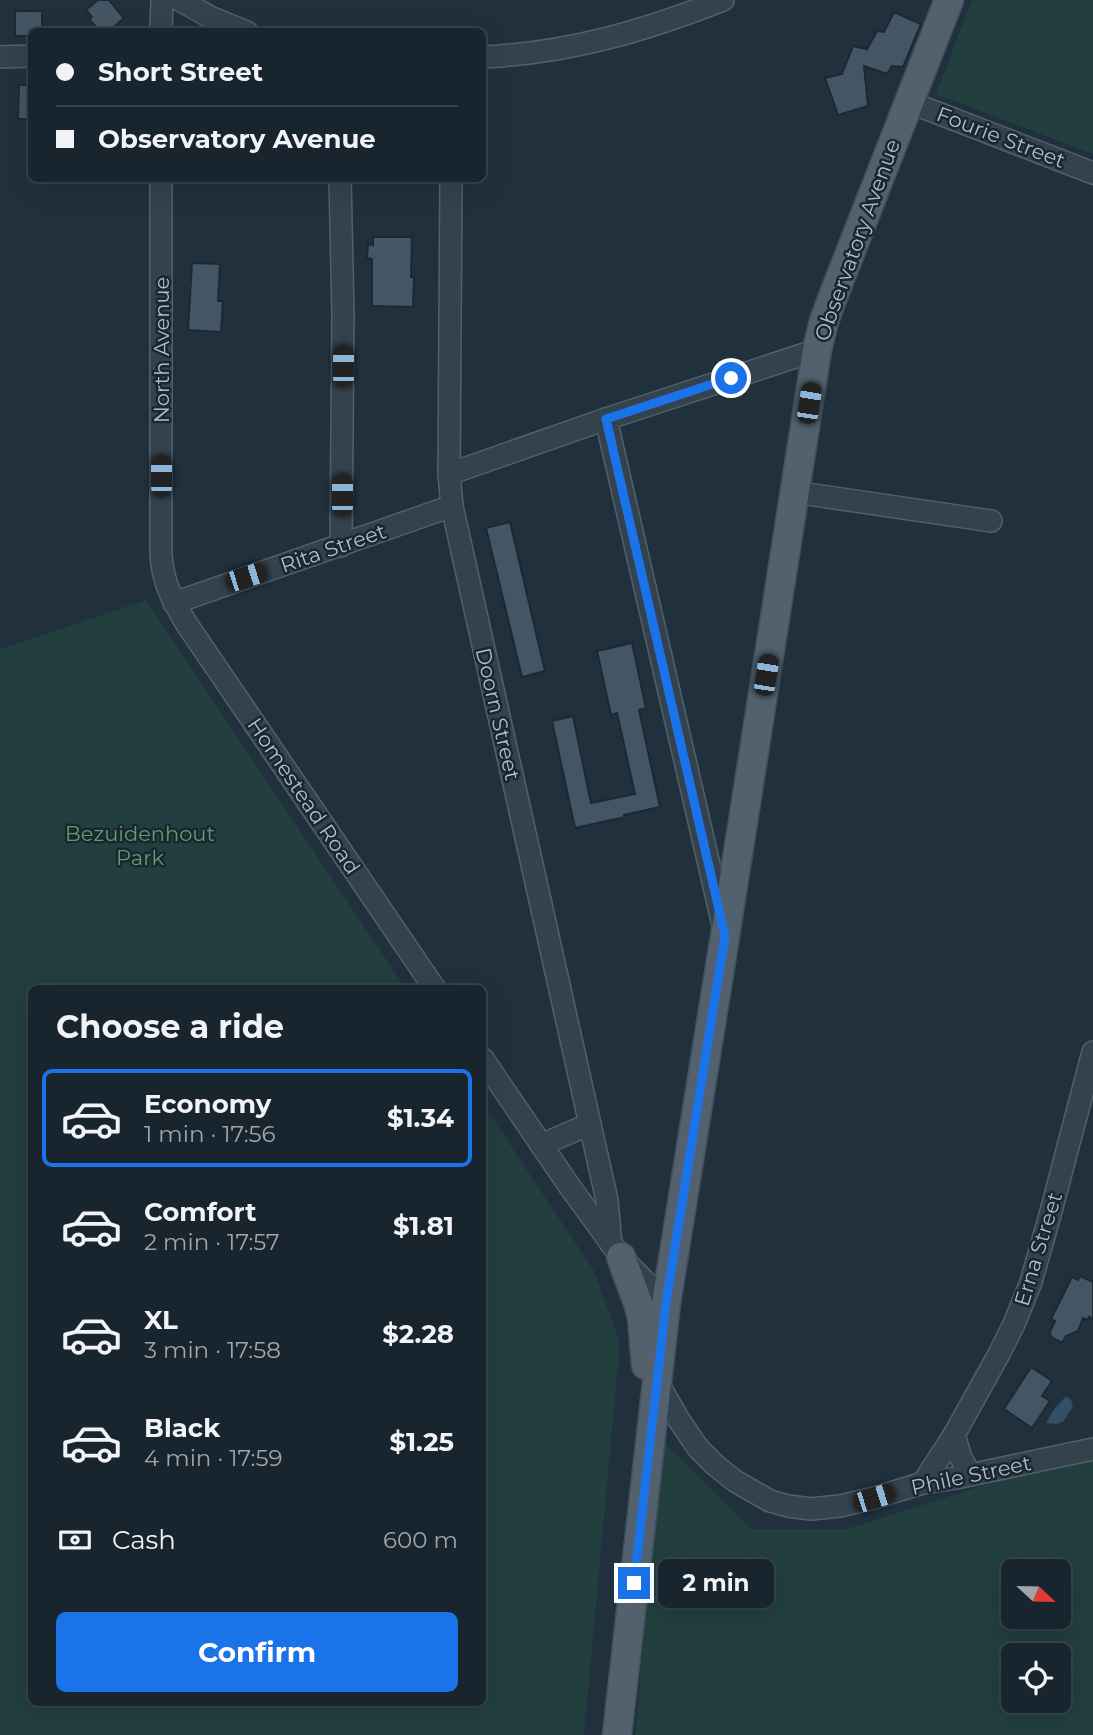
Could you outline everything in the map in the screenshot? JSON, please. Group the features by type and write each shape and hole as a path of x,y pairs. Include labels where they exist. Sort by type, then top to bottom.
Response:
{"main road":[{"name":"Observatory Avenue","path":"617,1735 666,1303 817,350 824,321 949,0"},
{"path":"616,1250 642,1317 650,1427"}],"street":[{"path":"149,0 160,28"},
{"path":"161,28 162,0"},
{"path":"180,0 203,14 237,28"},
{"path":"486,57 557,50 599,41 647,28 723,0"},
{"path":"0,57 28,56"},
{"name":"Fourie Street","path":"908,102 1093,173"},
{"name":"North Avenue","path":"161,182 161,555 165,583 174,603"},
{"path":"340,182 343,314 341,546"},
{"name":"Doorn Street","path":"451,182 449,474 452,506 616,1250"},
{"path":"449,474 817,350"},
{"path":"606,419 725,936"},
{"path":"794,492 991,521"},
{"name":"Rita Street","path":"174,603 452,506"},
{"name":"Homestead Road","path":"174,603 432,985"},
{"name":"Erna Street","path":"923,1483 954,1435 999,1354 1031,1282 1093,1052"},
{"path":"486,1063 616,1250 666,1303"},
{"path":"541,1145 590,1124"},
{"name":"Phile Street","path":"656,1380 698,1448 735,1481 769,1501 788,1506 811,1509 840,1506 923,1483 1093,1449"},
{"path":"954,1435 961,1458 971,1475"}],"green space":[{"path":"972,0 1093,0 1093,154 936,94"},
{"name":"Bezuidenhout Park","path":"146,600 403,985 28,985 28,1706 486,1706 486,1109 594,1271 620,1343 584,1735 0,1735 0,649"},
{"path":"662,1440 752,1529 847,1529 1038,1468 1093,1458 1093,1735 635,1735"}],"water":[{"path":"1066,1396 1073,1406 1063,1422 1046,1423 1053,1411"}],"building":[{"path":"98,0 109,0 124,18 113,28 97,28 86,10"},
{"path":"15,11 42,11 42,28 28,28 28,36 15,36"},
{"path":"894,12 921,24 903,67 892,66 887,74 864,66 868,106 838,115 825,78 842,74 853,46 867,49 877,31 884,32"},
{"path":"19,85 28,85 28,119 18,119"},
{"path":"373,237 412,237 413,307 372,306 372,259 367,258 368,244 373,245"},
{"path":"192,263 220,264 218,301 223,301 221,332 188,330"},
{"path":"510,522 545,671 522,677 486,528"},
{"path":"632,643 646,708 639,710 660,807 575,828 552,721 573,716 591,803 635,794 617,713 611,715 597,651"},
{"path":"1080,1276 1093,1282 1093,1319 1083,1318 1078,1331 1066,1336 1062,1343 1049,1334 1055,1321 1051,1319 1072,1277 1078,1280"},
{"path":"1031,1367 1052,1381 1042,1396 1050,1401 1032,1428 1004,1409"}],"route":[{"path":"634,1583 666,1303 725,936 606,419 731,378"}]}
